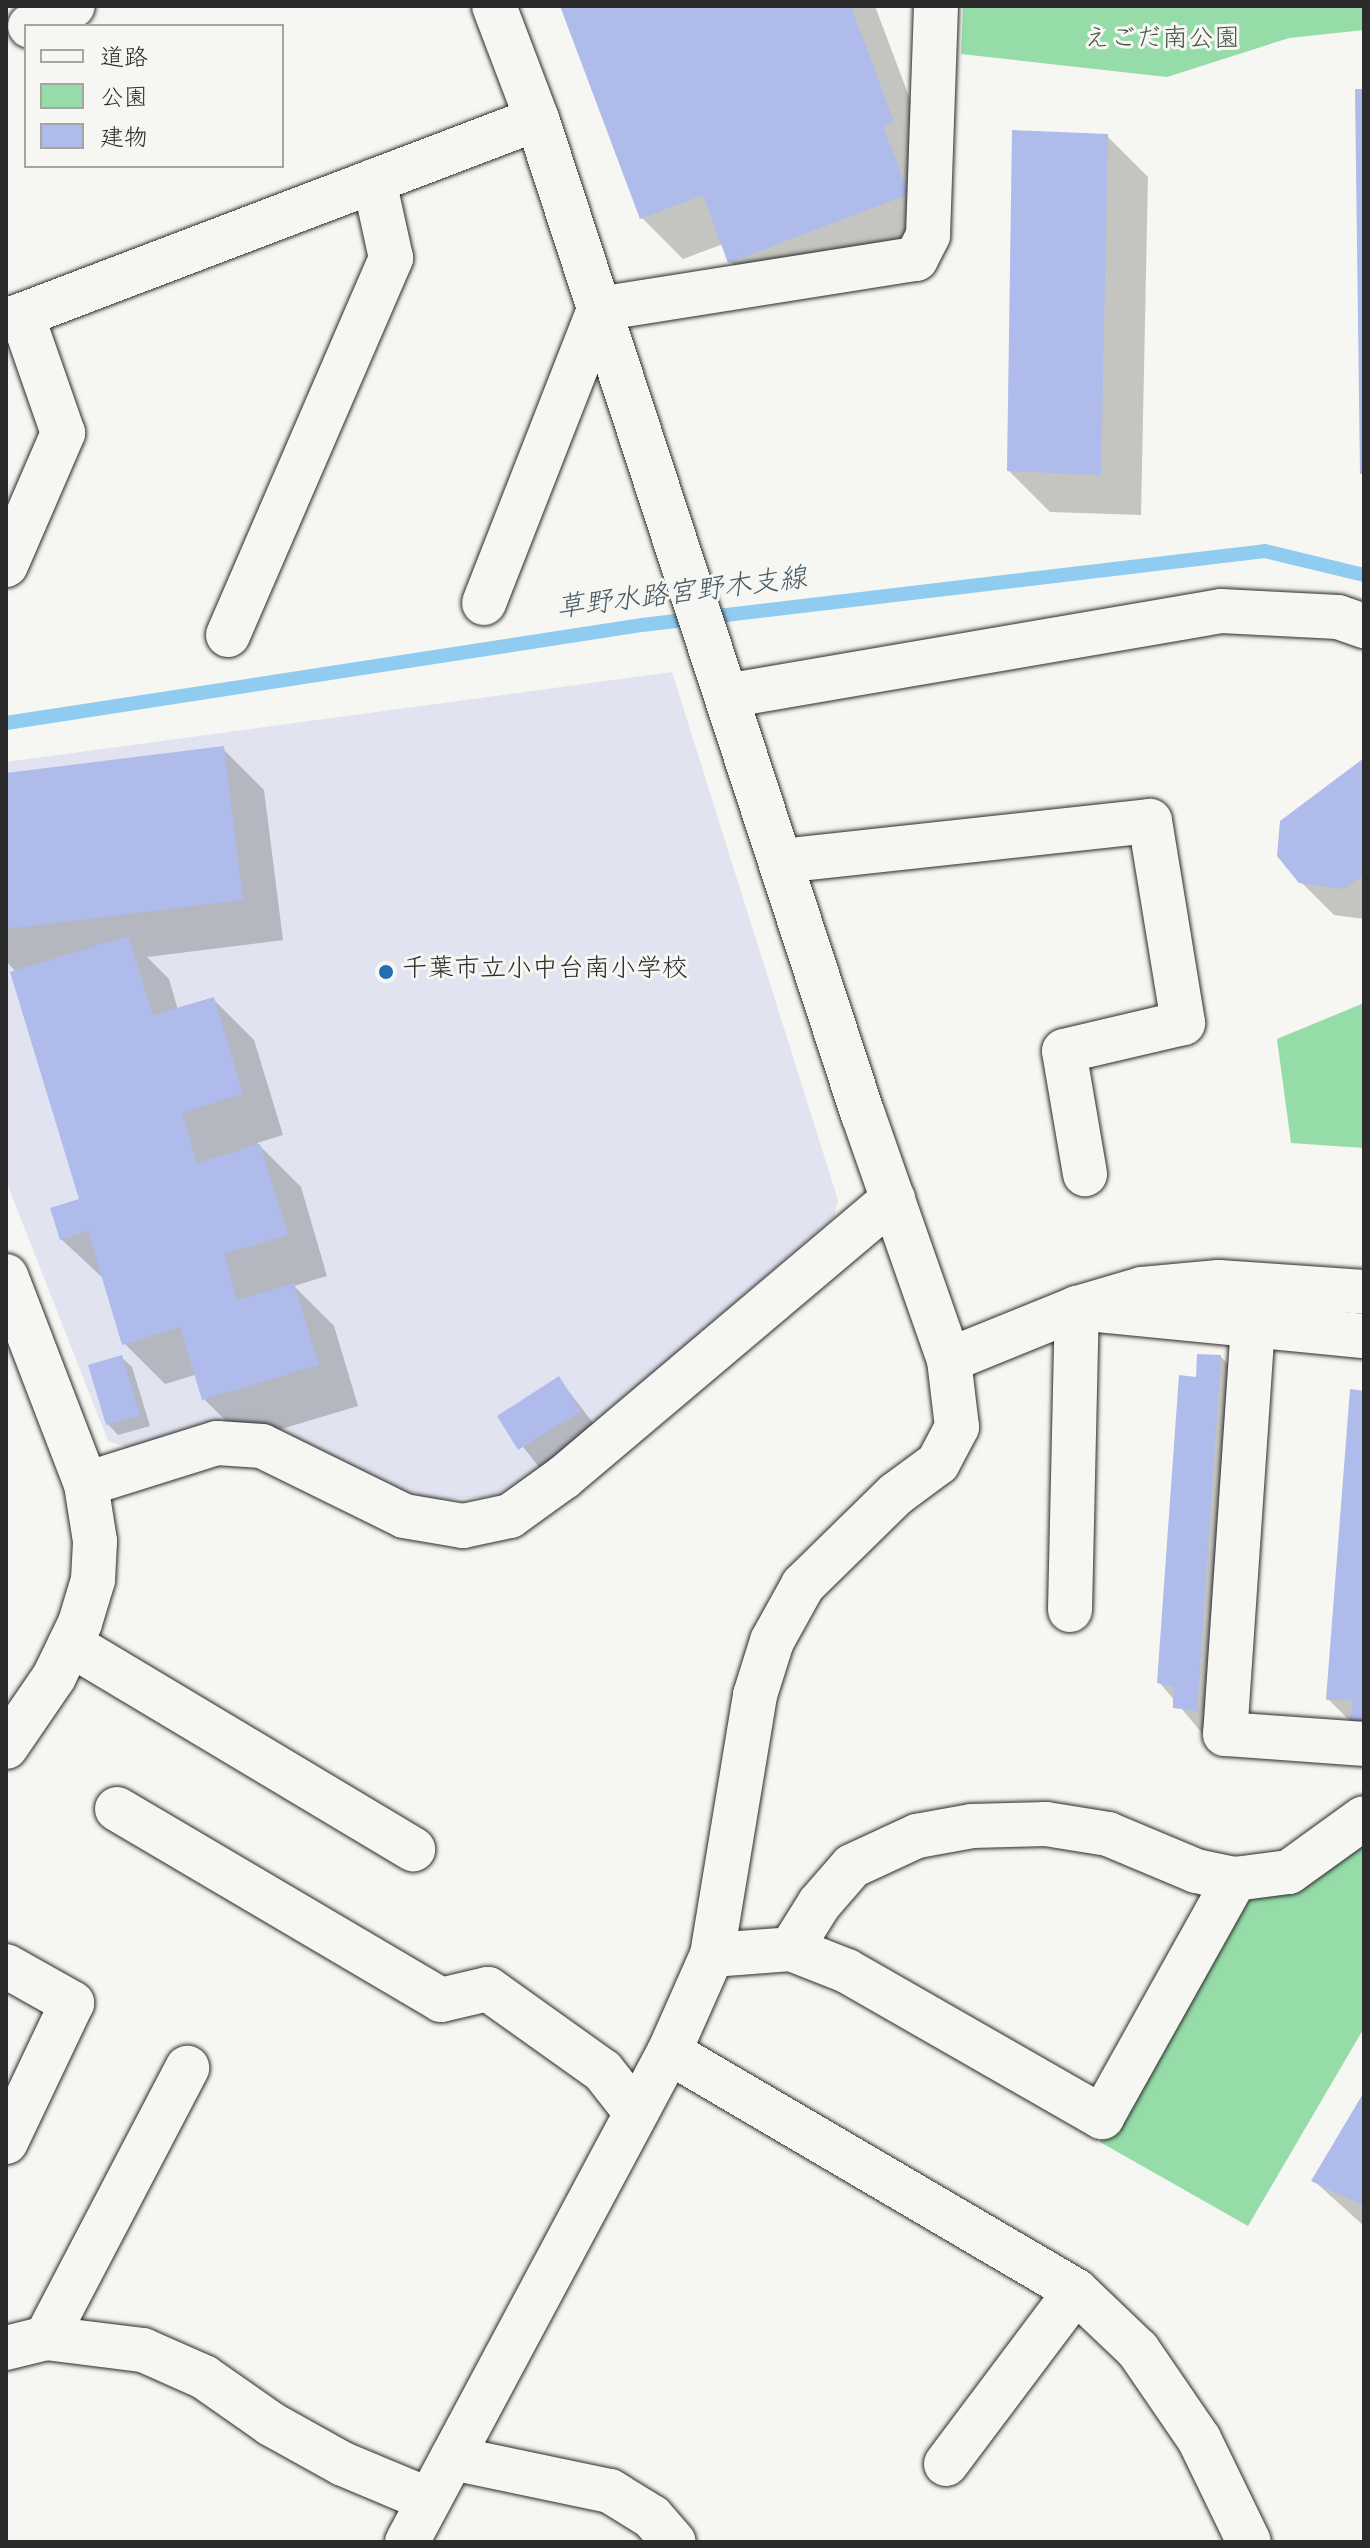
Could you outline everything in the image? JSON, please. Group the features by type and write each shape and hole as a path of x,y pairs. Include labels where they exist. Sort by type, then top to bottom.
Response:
{"street":[{"path":"34,24 73,6"},
{"path":"407,2542 669,2052 712,1955 755,1695 772,1641 803,1585 896,1494 938,1463 957,1427 949,1360 726,696 537,119 494,6"},
{"path":"599,309 916,259 928,235 936,6"},
{"path":"6,565 63,433 14,318 537,119"},
{"path":"228,635 391,258 374,181"},
{"path":"484,603 599,309"},
{"path":"726,696 1221,611 1338,617 1364,626"},
{"path":"781,861 1150,821 1183,1023 1064,1051 1085,1174"},
{"path":"86,1484 217,1443 262,1446 404,1516 463,1526 510,1516 564,1477 893,1199"},
{"path":"6,1276 86,1484 95,1541 93,1580 70,1644 54,1677 6,1747"},
{"path":"949,1360 1077,1308 1142,1289 1219,1282 1364,1292"},
{"path":"1077,1308 1364,1336"},
{"path":"1070,1610 1077,1308"},
{"path":"1253,1325 1225,1734 1364,1744"},
{"path":"70,1644 413,1849"},
{"path":"117,1809 441,2000 488,1989 603,2071 636,2113"},
{"path":"791,1949 819,1904 852,1866 917,1836 972,1826 1046,1824 1108,1834 1196,1871 1235,1879 1289,1872 1364,1818"},
{"path":"712,1955 791,1949 847,1971 1102,2117 1235,1879"},
{"path":"6,1966 72,2003 6,2142"},
{"path":"669,2052 1076,2291 1138,2350 1199,2439 1249,2542"},
{"path":"187,2068 26,2343 143,2350 204,2377 271,2424 343,2464 429,2500"},
{"path":"946,2464 1076,2291"},
{"path":"452,2458 610,2491 652,2517 674,2542"}],"shaded area":[{"name":"千葉市立小中台南小学校","path":"672,672 838,1200 834,1217 530,1479 497,1496 429,1500 375,1481 253,1425 229,1421 201,1424 129,1448 108,1441 6,1181 6,762"}],"green space":[{"name":"えごだ南公園","path":"963,6 1364,6 1364,30 1289,38 1167,77 961,54"},
{"path":"1364,1003 1364,1148 1291,1143 1277,1039"},
{"path":"1364,1841 1364,2028 1248,2226 1100,2142 1242,1892"}],"building":[{"path":"560,6 851,6 894,122 883,126 909,194 728,263 703,195 640,219"},
{"path":"1355,89 1364,89 1364,474 1360,474"},
{"path":"1012,130 1108,134 1101,475 1007,471"},
{"path":"224,746 243,900 6,929 6,773"},
{"path":"1364,758 1364,875 1343,889 1299,883 1277,856 1280,821"},
{"path":"128,936 153,1015 214,997 243,1094 182,1113 197,1163 260,1144 288,1235 224,1254 237,1300 294,1283 319,1365 202,1400 180,1327 122,1345 88,1231 60,1240 50,1208 79,1199 10,972"},
{"path":"1197,1354 1221,1355 1197,1711 1173,1708 1173,1687 1157,1683 1179,1375 1196,1377"},
{"path":"122,1355 140,1415 106,1425 88,1365"},
{"path":"559,1376 581,1411 518,1450 497,1416"},
{"path":"1350,1389 1364,1391 1364,1721 1350,1720 1353,1699 1326,1700"},
{"path":"1364,2092 1364,2206 1311,2181"}],"waterway":[{"name":"草野水路宮野木支線","path":"6,723 642,625 1265,551 1364,575"}],"place":[{"name":"千葉市立小中台南小学校","path":"386,972"}]}
